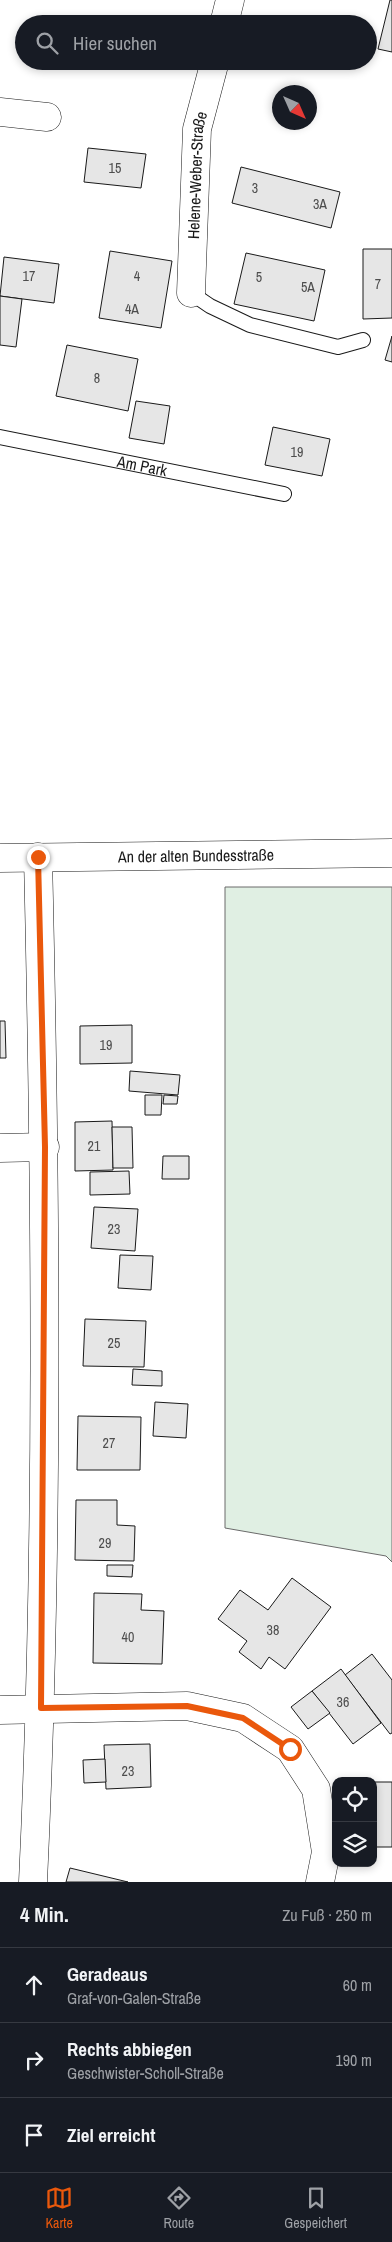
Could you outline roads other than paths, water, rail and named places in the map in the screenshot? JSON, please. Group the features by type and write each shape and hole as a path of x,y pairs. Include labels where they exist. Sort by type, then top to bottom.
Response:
{"street":[{"path":"226,15 230,0"},
{"name":"Helene-Weber-Straße","path":"191,292 197,129 212,70"},
{"path":"0,112 47,117"},
{"name":"An der alten Bundesstraße","path":"0,858 392,853"},
{"path":"33,1882 41,1708 45,1147 38,857"},
{"path":"0,1148 45,1147"},
{"path":"0,1710 187,1706 243,1718 290,1749 316,1789 326,1852 320,1882"}],"lane":[{"path":"191,292 210,306 250,325 338,347 363,340"},
{"name":"Am Park","path":"0,436 284,494"}]}
